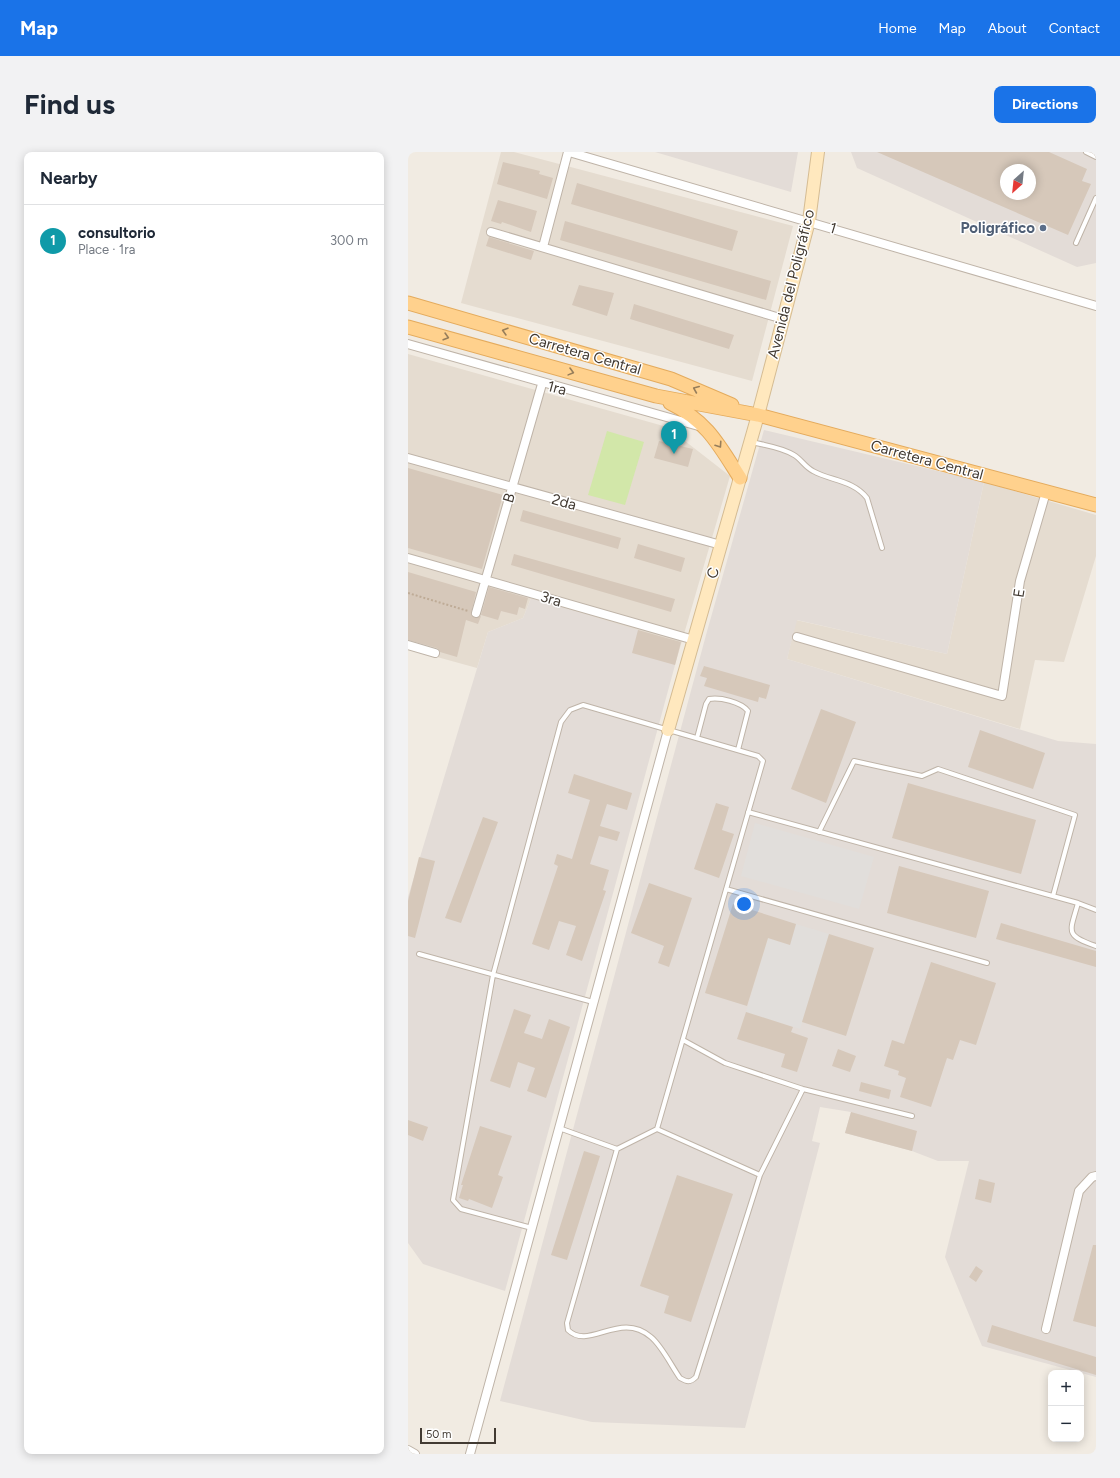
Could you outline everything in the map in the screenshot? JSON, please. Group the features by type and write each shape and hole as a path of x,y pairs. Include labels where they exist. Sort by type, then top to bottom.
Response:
{"main road":[{"name":"Carretera Central","path":"408,303 671,379 758,415"},
{"name":"Carretera Central","path":"408,327 656,396 758,415 1096,505"},
{"path":"656,396 686,411 708,429 740,478"}],"street":[{"name":"1","path":"569,152 1096,306"},
{"path":"543,247 569,152"},
{"name":"Avenida del Poligráfico","path":"758,415 809,221 818,152"},
{"path":"491,232 783,319"},
{"name":"1ra","path":"408,344 542,384 708,429"},
{"name":"B","path":"476,613 542,384"},
{"name":"C","path":"668,730 758,415"},
{"name":"2da","path":"408,458 721,545"},
{"name":"E","path":"796,637 1002,696 1020,581 1046,492"},
{"name":"3ra","path":"408,558 486,579 694,640"},
{"path":"408,645 435,653"},
{"path":"470,1454 668,730"},
{"path":"1046,1330 1079,1191 1092,1177 1096,1176"},
{"path":"408,1450 415,1454"}],"lane":[{"path":"1086,152 1096,157"},
{"path":"1076,243 1096,198"},
{"path":"750,442 780,449 795,456 813,471 854,486 862,491 867,498 882,548"},
{"path":"697,738 706,704 709,699 714,698 742,705 748,711 738,750"},
{"path":"532,1228 461,1209 452,1200 493,975 561,722 570,710 583,705 758,756 763,761 657,1129 617,1149 559,1128"},
{"path":"819,832 854,761 922,776 938,769 1075,815 1053,896"},
{"path":"748,812 1053,896 1096,910"},
{"path":"726,889 987,963"},
{"path":"1078,904 1071,929 1072,935 1078,940 1096,946"},
{"path":"419,954 594,1002"},
{"path":"683,1040 725,1063 803,1090 912,1116"},
{"path":"617,1149 567,1323 568,1330 572,1335 581,1337 627,1326 639,1329 653,1338 680,1378 687,1382 692,1382 696,1377 760,1175 803,1090"},
{"path":"657,1129 760,1175"}],"path":[{"path":"408,593 476,613"}],"shaded area":[{"path":"501,152 514,152 793,226 752,381 461,303"},
{"path":"655,152 798,152 791,192"},
{"name":"Poligráfico","path":"851,152 1096,152 1096,263 1077,267 857,168"},
{"path":"408,354 667,427 730,476 675,665 632,653 638,631 531,598 523,618 488,632 477,668 408,649"},
{"path":"764,430 984,482 947,654 797,620 787,659 1058,741 1096,744 1096,1377 1084,1374 1084,1370 1070,1370 982,1346 945,1257 969,1161 938,1161 912,1151 845,1133 851,1112 820,1107 812,1141 820,1143 745,1428 592,1422 500,1401 706,635"},
{"path":"984,482 1096,515 1096,556 1064,662 1035,660 1020,729 787,659 796,620 947,654"},
{"path":"531,598 638,630 675,665 505,1291 423,1264 408,1243 408,897 488,632 523,618"},
{"path":"755,823 874,857 859,909 741,876"},
{"path":"796,924 829,934 800,1029 746,1012 768,938 790,945"}],"green space":[{"path":"607,431 644,442 625,505 588,495"}],"building":[{"path":"877,152 1049,152 1087,169 1082,181 1091,184 1068,235"},
{"path":"503,162 540,171 539,174 553,178 547,199 497,184"},
{"path":"577,183 738,231 732,251 571,204"},
{"path":"498,200 537,211 531,232 502,222 501,224 491,221"},
{"path":"565,221 771,281 766,300 560,240"},
{"path":"489,237 534,251 531,260 486,246"},
{"path":"579,285 614,293 607,316 572,305"},
{"path":"634,304 734,335 729,349 630,319"},
{"path":"659,441 693,449 688,467 654,458"},
{"path":"408,468 503,495 482,569 408,548"},
{"path":"523,510 621,538 618,549 520,521"},
{"path":"638,544 685,558 681,572 634,558"},
{"path":"514,554 675,599 671,612 511,565"},
{"path":"408,572 476,592 471,614 475,618 481,616 478,624 466,620 457,657 440,652 437,648 408,640"},
{"path":"489,587 528,598 525,609 519,607 517,615 501,611 498,620 481,615"},
{"path":"638,630 681,642 675,665 632,653"},
{"path":"704,666 770,685 766,699 759,697 758,702 704,686 707,678 700,676"},
{"path":"821,709 856,722 826,803 791,789"},
{"path":"980,730 1045,753 1033,789 968,767"},
{"path":"574,774 632,793 627,810 607,804 600,826 620,832 617,841 599,836 590,864 609,870 603,890 606,891 582,961 566,955 576,926 559,921 549,950 532,944 558,866 554,864 557,854 572,859 590,800 568,793"},
{"path":"908,783 1036,820 1021,874 892,838"},
{"path":"716,803 729,807 722,830 734,834 719,878 694,869"},
{"path":"483,817 498,822 461,923 445,918"},
{"path":"419,857 435,861 415,938 408,936 408,901"},
{"path":"899,866 989,891 976,938 887,913"},
{"path":"649,883 692,898 669,967 658,963 664,946 631,933"},
{"path":"733,904 796,924 790,945 768,938 747,1006 705,993"},
{"path":"1001,923 1096,951 1096,967 996,939"},
{"path":"829,934 874,948 846,1036 802,1022"},
{"path":"931,962 996,983 976,1045 960,1040 953,1060 947,1058 931,1107 900,1097 906,1078 898,1075 899,1071 884,1066 892,1040 904,1044"},
{"path":"514,1009 531,1015 524,1033 542,1039 549,1019 570,1027 546,1098 527,1091 535,1068 518,1062 510,1088 490,1081"},
{"path":"746,1012 793,1027 791,1032 808,1038 797,1072 781,1067 785,1054 737,1039"},
{"path":"838,1049 856,1056 850,1072 832,1066"},
{"path":"861,1082 891,1090 889,1099 859,1091"},
{"path":"851,1112 917,1131 912,1151 845,1133"},
{"path":"408,1120 428,1127 423,1141 408,1135"},
{"path":"480,1126 512,1136 498,1175 503,1177 492,1208 469,1199 468,1201 459,1198 463,1185 461,1185"},
{"path":"584,1151 600,1156 567,1260 551,1255"},
{"path":"677,1175 733,1194 691,1322 664,1313 669,1296 640,1286"},
{"path":"979,1179 995,1183 991,1203 975,1199"},
{"path":"1093,1245 1096,1245 1096,1327 1073,1321"},
{"path":"976,1266 983,1271 976,1282 969,1277"},
{"path":"992,1325 1096,1357 1096,1375 1084,1371 1084,1370 1079,1370 987,1342"}],"place":[{"name":"Poligráfico","path":"1043,228"},
{"name":"consultorio","path":"674,454"}]}
